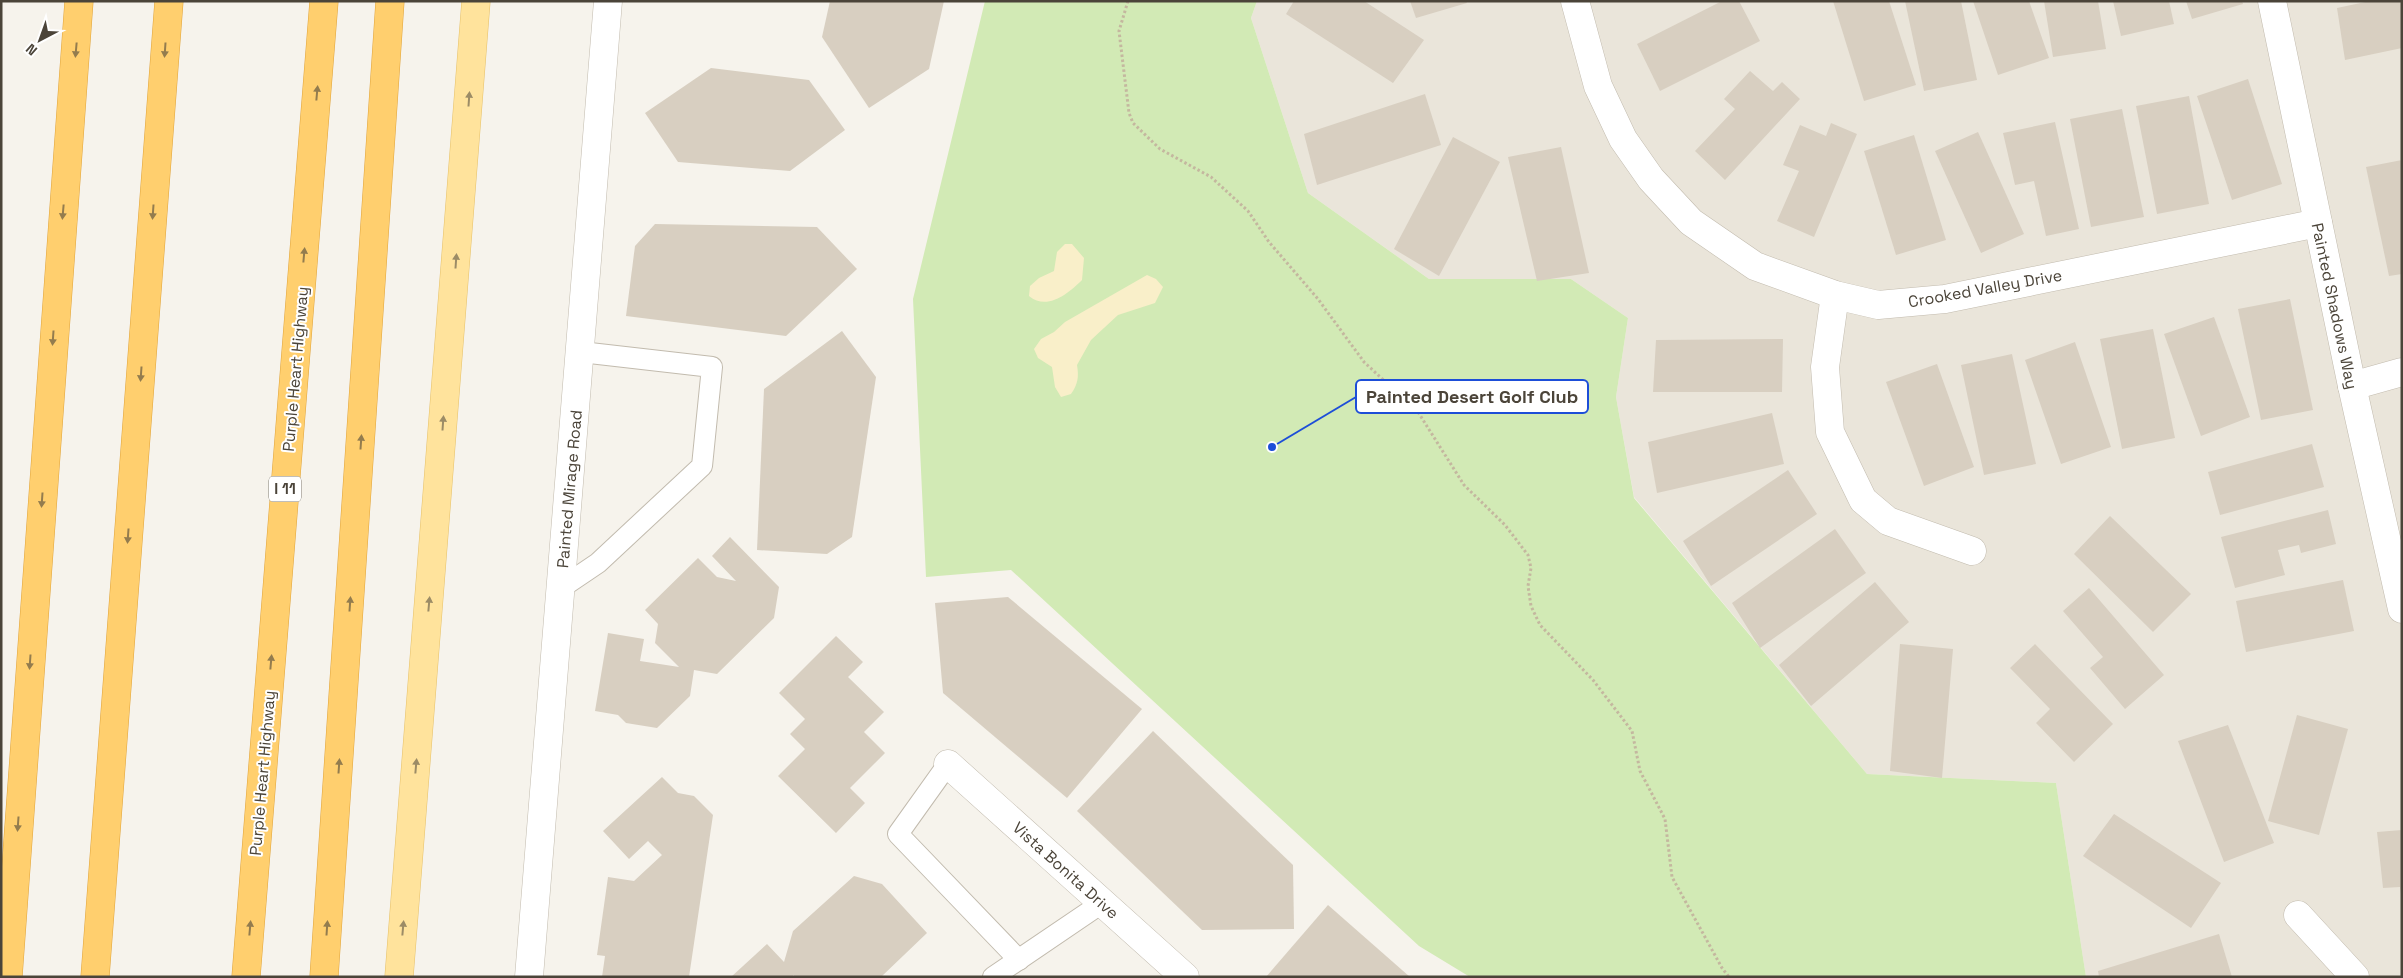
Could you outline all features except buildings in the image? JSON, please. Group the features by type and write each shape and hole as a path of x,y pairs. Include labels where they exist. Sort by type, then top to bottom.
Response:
{"highway":[{"path":"8,977 79,1"},
{"path":"95,977 169,1"},
{"name":"Purple Heart Highway","path":"246,977 324,1"},
{"path":"324,977 390,1"}],"main road":[{"path":"399,977 476,1"}],"street":[{"name":"Painted Mirage Road","path":"529,977 608,1"},
{"name":"Crooked Valley Drive","path":"1575,1 1598,86 1623,139 1651,179 1691,222 1755,266 1835,295 1878,305 1945,298 2318,223"},
{"name":"Painted Shadows Way","path":"2272,1 2352,386 2402,609"},
{"path":"1835,295 1825,367 1830,432 1863,500 1888,521 1972,551"},
{"path":"2352,386 2402,372"},
{"name":"Vista Bonita Drive","path":"948,764 1184,977"},
{"path":"2298,915 2355,977"}],"lane":[{"path":"561,588 598,563 702,466 712,367 581,352"},
{"path":"948,764 898,834 1018,960"},
{"path":"993,977 1102,902"}],"path":[{"path":"1128,1 1119,31 1129,113 1133,122 1160,149 1211,178 1248,211 1269,242 1318,299 1364,362 1418,412 1464,485 1505,524 1528,555 1531,568 1528,586 1530,606 1540,625 1593,680 1632,730 1640,771 1666,819 1672,877 1722,968 1729,977"}],"shaded area":[{"path":"1257,1 2402,1 2402,977 2086,977 2056,783 1867,774 1634,497 1616,397 1628,318 1571,279 1429,279 1308,193 1251,18"}],"green space":[{"path":"985,1 1257,1 1251,18 1308,193 1429,279 1571,279 1628,318 1616,397 1634,498 1867,774 2056,783 2086,977 1470,977 1419,946 1011,570 926,577 913,299"}],"sand":[{"path":"1065,244 1072,244 1084,258 1082,280 1057,299 1043,302 1029,296 1030,286 1039,278 1054,271 1057,252"},
{"path":"1147,275 1156,279 1163,287 1155,303 1118,315 1091,340 1077,365 1077,384 1071,394 1061,397 1055,387 1052,367 1038,358 1034,349 1041,339 1054,332 1065,322"}],"place":[{"name":"Painted Desert Golf Club","path":"1272,447"}]}
